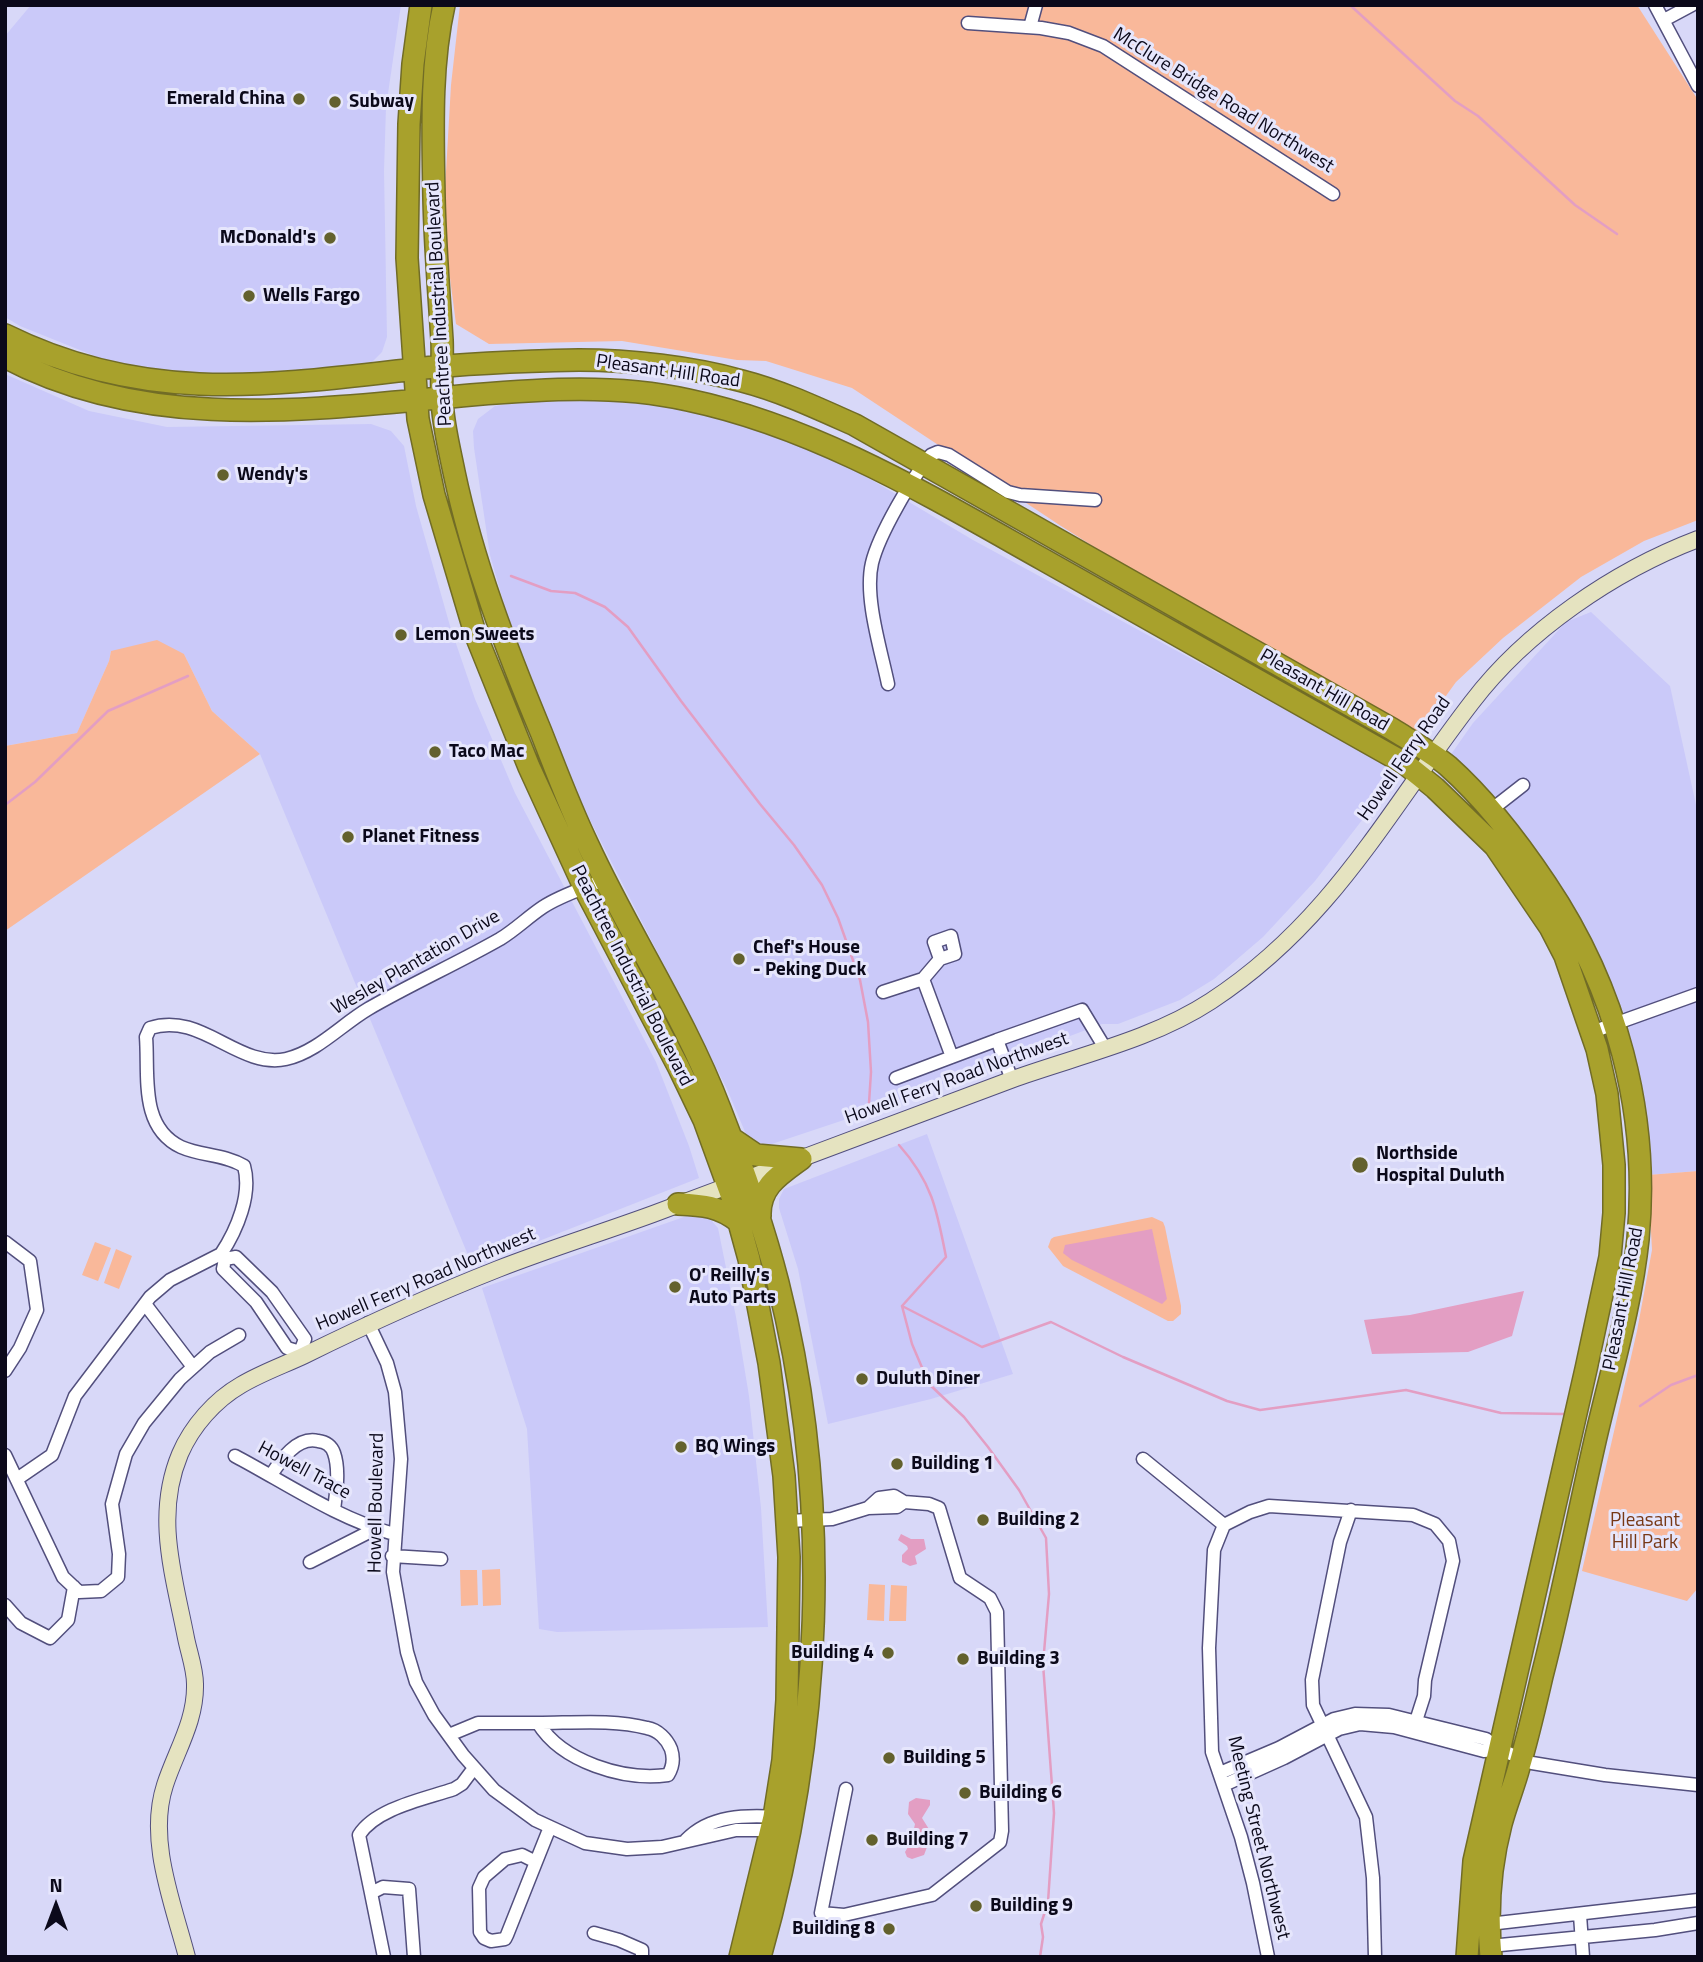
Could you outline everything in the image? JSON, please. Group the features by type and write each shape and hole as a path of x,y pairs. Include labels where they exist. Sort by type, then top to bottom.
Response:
{"highway":[{"name":"Peachtree Industrial Boulevard","path":"421,5 412,76 407,216 408,281 416,400 434,495 475,633 502,703 585,889 736,1182 750,1223 777,1280 791,1340 803,1419 812,1520 812,1658 808,1716 782,1824 740,1957"},
{"name":"Peachtree Industrial Boulevard","path":"444,5 438,47 433,134 434,220 443,413 458,492 477,563 513,663 588,847 704,1066 731,1139 736,1182"},
{"name":"Pleasant Hill Road","path":"5,335 77,365 135,378 190,384 268,385 415,369 591,361 640,364 731,379 816,408 855,425 1392,729 1447,766 1491,810 1530,859 1570,920 1595,969 1625,1057 1640,1161 1635,1262 1550,1645 1521,1760 1500,1826 1493,1874 1490,1942"},
{"name":"Pleasant Hill Road","path":"5,357 81,388 142,403 188,409 272,411 525,390 578,389 688,399 800,433 910,486 1404,763 1495,846 1531,895 1564,956 1592,1032 1605,1085 1613,1141 1615,1188 1612,1238 1586,1369 1474,1861 1467,1957"},
{"path":"731,1139 756,1156 801,1159"},
{"path":"678,1204 707,1205 750,1223 764,1191 771,1182 801,1159"},
{"name":"Peachtree Industrial Boulevard","path":"750,1223 749,1259 769,1363 784,1476 789,1595 781,1881 760,1957"}],"street":[{"path":"1030,27 1036,5"},
{"path":"1655,5 1698,86"},
{"path":"1664,20 1692,5"},
{"name":"McClure Bridge Road Northwest","path":"968,23 1030,27 1069,33 1103,46 1333,194"},
{"path":"888,684 872,598 872,563 899,505 931,455 938,452 949,455 1008,492 1095,500"},
{"name":"Howell Ferry Road","path":"1165,1025 1207,1003 1247,976 1276,952 1332,894 1482,690 1498,671 1553,620 1651,558 1698,539"},
{"path":"1491,810 1523,785"},
{"path":"585,889 606,879"},
{"name":"Wesley Plantation Drive","path":"223,1257 247,1195 248,1179 244,1166 220,1155 180,1146 155,1122 148,1103 146,1037 150,1028 162,1024 195,1029 259,1058 282,1060 303,1054 366,1010 502,938 545,906 585,889"},
{"path":"883,992 923,979 940,959"},
{"path":"923,979 952,1057"},
{"path":"1592,1032 1698,994"},
{"path":"896,1078 1082,1010 1105,1048"},
{"name":"Howell Ferry Road Northwest","path":"187,1957 160,1850 159,1830 163,1789 187,1734 195,1682 166,1538 169,1498 179,1455 201,1418 238,1386 302,1354 368,1323 499,1269 1165,1025"},
{"path":"997,1040 1012,1080"},
{"path":"5,1242 30,1261 37,1310 20,1348 5,1371"},
{"path":"17,1479 52,1455 75,1396 145,1304 170,1280 223,1257 236,1258 282,1305 305,1339 302,1354 287,1348 256,1302 223,1269 223,1257"},
{"path":"145,1304 193,1367"},
{"path":"267,1316 282,1305"},
{"name":"Howell Boulevard","path":"368,1323 387,1363 395,1392 401,1459 392,1556 407,1653 416,1682 449,1735 474,1768 494,1790 535,1820 585,1843 627,1849 662,1847 686,1840 696,1829 716,1820 782,1824"},
{"path":"5,1455 63,1577 79,1592 102,1591 118,1577 119,1554 112,1504 126,1454 144,1423 180,1379 210,1352 239,1335"},
{"path":"271,1475 282,1458 297,1445 312,1439 327,1443 334,1451 336,1465 334,1510"},
{"name":"Howell Trace","path":"235,1455 334,1510 375,1529 394,1534"},
{"path":"1143,1459 1224,1525 1250,1511 1269,1506 1413,1515 1436,1524 1449,1541 1453,1561 1425,1680 1424,1696 1416,1721"},
{"path":"787,1521 832,1519 868,1508 879,1498 894,1496 904,1502 929,1504 939,1508 960,1578 989,1598 998,1612 1000,1842 932,1895 844,1914 821,1913 846,1789"},
{"path":"1351,1510 1340,1542 1312,1680 1313,1705 1366,1816 1373,1878 1375,1957"},
{"name":"Meeting Street Northwest","path":"1224,1525 1214,1550 1209,1648 1212,1752 1253,1883 1268,1957"},
{"path":"310,1562 375,1529"},
{"path":"392,1556 441,1559"},
{"path":"5,1605 21,1623 50,1638 68,1620 74,1587"},
{"path":"1324,1730 1339,1717 1370,1713 1416,1721 1486,1739 1521,1760 1605,1775 1698,1785"},
{"path":"449,1735 478,1723 538,1723 602,1723 649,1728 661,1734 669,1745 673,1755 672,1768 668,1775 658,1777 611,1770 591,1763 558,1745 538,1723"},
{"path":"1222,1779 1254,1760 1324,1730 1372,1723 1413,1731 1484,1751 1499,1749"},
{"path":"384,1957 359,1835 366,1823 384,1813 454,1789 462,1784 474,1768"},
{"path":"536,1862 522,1855 512,1856 484,1877 479,1888 479,1899 480,1932 484,1938 491,1941 505,1939 536,1862 550,1827"},
{"path":"371,1893 383,1887 409,1889 414,1957"},
{"path":"1490,1942 1580,1915 1698,1900"},
{"path":"1580,1915 1583,1957"},
{"path":"1490,1942 1582,1937 1698,1923"},
{"path":"594,1933 642,1950 642,1957"}],"shaded area":[{"path":"31,5 401,5 386,107 384,171 387,337 382,352 371,363 356,368 304,373 175,375 105,360 20,326 5,317 5,36"},
{"path":"5,374 89,411 167,427 371,424 391,431 404,446 416,506 450,626 475,699 515,793 656,1062 699,1178 473,1267 260,754 212,711 184,654 111,651 77,733 5,746"},
{"path":"555,397 661,404 756,428 818,448 973,540 1383,763 1389,772 1383,793 1315,881 1263,937 1214,979 1180,1000 1118,1024 1102,1024 859,1115 769,1145 757,1145 748,1139 727,1089 588,816 527,685 490,555 473,431 478,419 495,406"},
{"path":"1591,612 1670,686 1698,814 1698,1171 1648,1175 1607,1019 1568,935 1433,780 1473,723 1566,622"},
{"path":"927,1134 1013,1374 931,1399 828,1424 798,1269 779,1208 779,1199 784,1189"},
{"path":"698,1212 718,1228 736,1317 749,1396 761,1508 768,1627 557,1632 539,1629 527,1429 482,1288"},
{"path":"1152,1229 1167,1299 1162,1304 1072,1260 1063,1253 1065,1245"},
{"path":"1524,1291 1512,1336 1468,1352 1372,1354 1364,1320 1410,1315"},
{"path":"901,1534 911,1539 924,1539 926,1549 915,1556 917,1564 910,1566 902,1562 902,1555 908,1549 898,1540"},
{"path":"916,1798 930,1800 922,1818 932,1834 924,1855 912,1859 907,1857 905,1852 911,1842 915,1824 908,1814 909,1802"}],"green space":[{"path":"460,5 1637,5 1698,100 1698,520 1644,541 1581,577 1503,638 1456,682 1422,729 1408,732 1226,630 1061,526 852,388 766,361 737,360 622,341 489,344 456,324 443,224 451,85"},
{"path":"157,640 184,654 212,711 260,754 5,931 5,746 77,733 111,651"},
{"name":"Pleasant Hill Park","path":"1698,1171 1698,1588 1687,1601 1582,1571 1637,1331 1652,1250 1648,1175"},
{"path":"1152,1217 1163,1222 1165,1227 1181,1306 1181,1314 1173,1321 1168,1321 1063,1266 1048,1247 1054,1237"},
{"path":"95,1242 111,1248 98,1281 82,1275"},
{"path":"116,1249 132,1256 119,1289 104,1283"},
{"path":"500,1569 501,1605 483,1606 482,1570"},
{"path":"460,1570 477,1570 478,1605 461,1606"},
{"path":"869,1584 885,1585 884,1621 867,1620"},
{"path":"891,1585 907,1586 906,1621 889,1621"}],"waterway":[{"path":"1350,5 1575,205 1617,234"},
{"path":"511,576 551,591 575,593 605,607 628,627 681,701 794,845 822,885 838,918 860,980 868,1022 871,1072 869,1103"},
{"path":"5,805 35,782 108,711 188,676"},
{"path":"899,1145 919,1172 932,1197 946,1257 902,1306"},
{"path":"902,1306 912,1344 929,1384 964,1417 988,1447 1019,1490 1046,1538 1049,1594 1043,1664 1054,1813 1048,1902 1041,1924 1043,1937 1040,1957"},
{"path":"904,1307 982,1347 1051,1322 1123,1357 1227,1401 1260,1410 1406,1390 1501,1413 1564,1414"},
{"path":"1640,1406 1671,1385 1698,1375"}],"place":[{"name":"Emerald China","path":"299,99"},
{"name":"Subway","path":"335,102"},
{"name":"McDonald's","path":"330,238"},
{"name":"Wells Fargo","path":"249,296"},
{"name":"Wendy's","path":"223,475"},
{"name":"Lemon Sweets","path":"401,635"},
{"name":"Taco Mac","path":"435,752"},
{"name":"Planet Fitness","path":"348,837"},
{"name":"Chef's House - Peking Duck","path":"739,959"},
{"name":"Northside Hospital Duluth","path":"1360,1165"},
{"name":"O' Reilly's Auto Parts","path":"675,1287"},
{"name":"Duluth Diner","path":"862,1379"},
{"name":"BQ Wings","path":"681,1447"},
{"name":"Building 1","path":"897,1464"},
{"name":"Building 2","path":"983,1520"},
{"name":"Building 4","path":"888,1653"},
{"name":"Building 3","path":"963,1659"},
{"name":"Building 5","path":"889,1758"},
{"name":"Building 6","path":"965,1793"},
{"name":"Building 7","path":"872,1840"},
{"name":"Building 9","path":"976,1906"},
{"name":"Building 8","path":"889,1929"}]}
